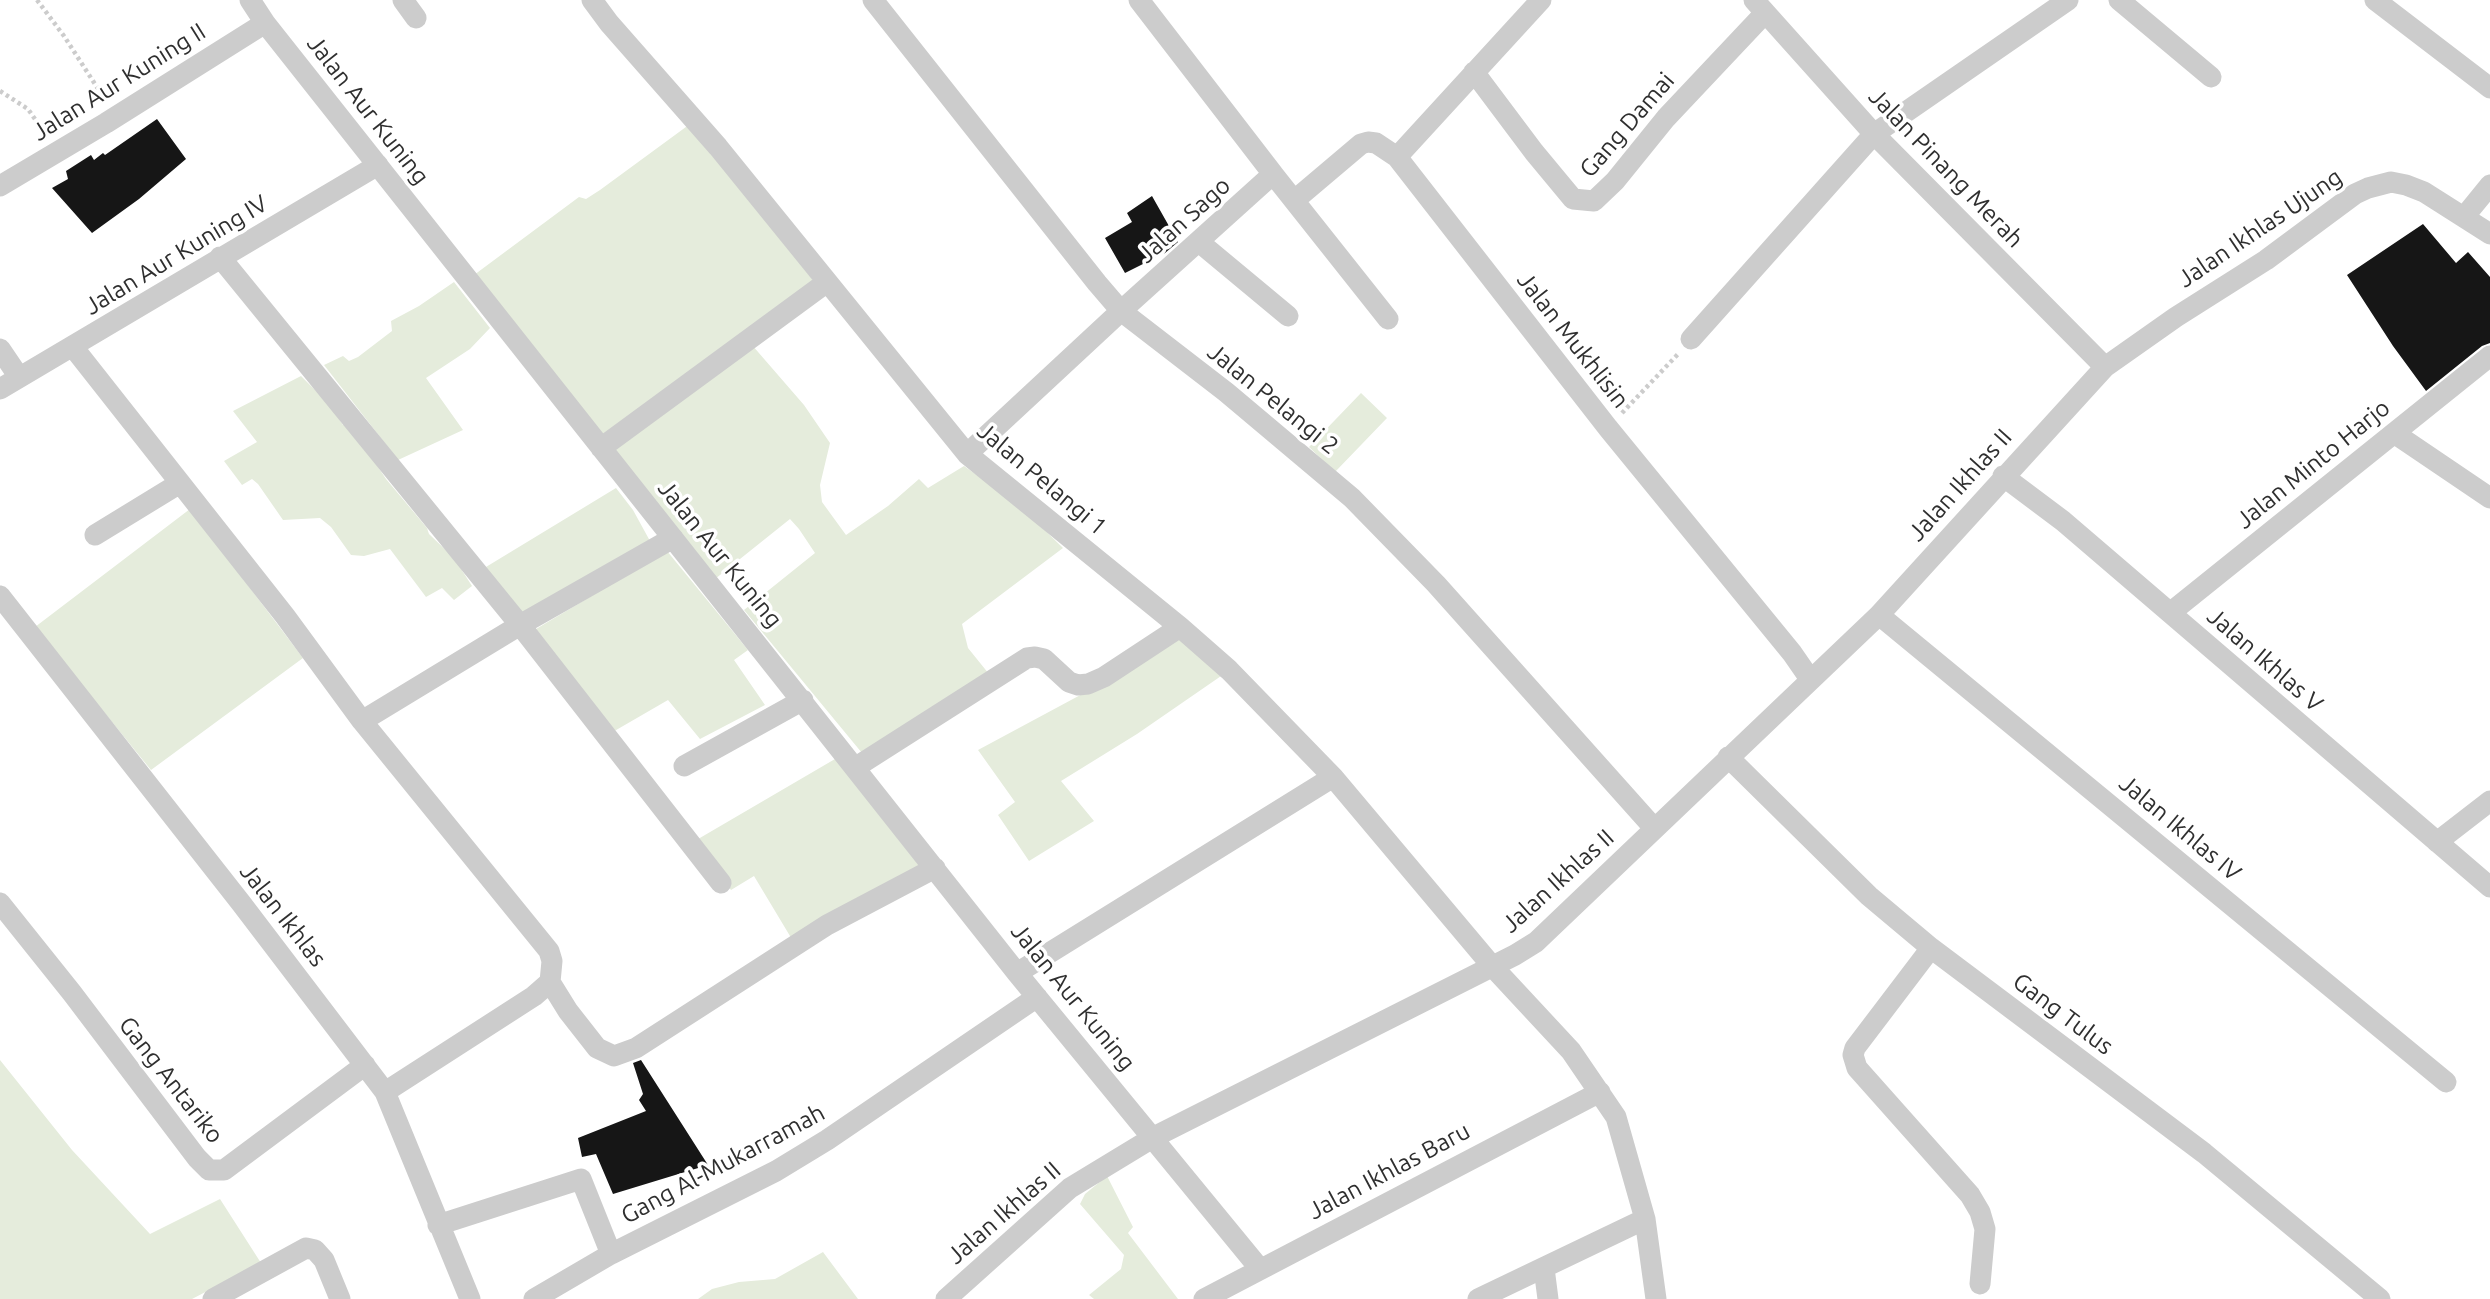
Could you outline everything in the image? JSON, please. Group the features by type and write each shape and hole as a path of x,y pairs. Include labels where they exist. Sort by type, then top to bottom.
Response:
{"street":[{"name":"Jalan Aur Kuning","path":"250,0 265,23 1017,973 1261,1269"},
{"path":"403,0 416,18"},
{"name":"Jalan Pelangi 1","path":"592,0 718,147 967,454 1229,670 1333,777 1492,966 1572,1051 1616,1117 1645,1219 1656,1299"},
{"name":"Jalan Pelangi 2","path":"873,0 1121,311 1226,392 1352,498 1436,584 1654,828"},
{"path":"1139,0 1388,319"},
{"path":"1397,157 1541,0"},
{"path":"1691,339 1874,134 2068,0"},
{"path":"2119,0 2211,77"},
{"path":"2375,0 2490,88"},
{"name":"Gang Damai","path":"1474,72 1573,199 1594,201 1615,181 1759,6"},
{"name":"Jalan Pinang Merah","path":"1759,6 1874,134 2105,367"},
{"name":"Jalan Aur Kuning II","path":"0,186 265,23"},
{"name":"Jalan Mukhlisin","path":"1296,199 1361,144 1376,143 1397,157 1608,428 1792,653 1810,679"},
{"name":"Jalan Aur Kuning IV","path":"0,389 378,165"},
{"name":"Jalan Sago","path":"967,454 1273,174"},
{"name":"Jalan Ikhlas Ujung","path":"2105,367 2176,317 2266,260 2355,194 2368,188 2391,182 2406,185 2424,192 2490,234"},
{"path":"2464,217 2490,185"},
{"path":"1199,242 1288,316"},
{"path":"220,257 520,625 720,884"},
{"path":"601,449 827,282"},
{"path":"73,347 285,616 362,721 549,951 552,961 550,982 568,1011 597,1048 614,1056 636,1048 827,925 935,868"},
{"path":"0,349 19,377"},
{"name":"Jalan Minto Harjo","path":"2170,613 2490,356"},
{"name":"Jalan Ikhlas II","path":"946,1299 1070,1188 1154,1137 1515,956 1536,942 1879,615 2105,367"},
{"path":"2394,433 2490,498"},
{"name":"Jalan Ikhlas V","path":"2004,476 2063,521 2490,887"},
{"path":"95,535 180,483"},
{"path":"362,721 520,625 673,538"},
{"name":"Jalan Ikhlas","path":"0,596 384,1092 470,1299"},
{"name":"Jalan Ikhlas IV","path":"1879,615 2446,1082"},
{"path":"856,767 1027,659 1044,659 1069,682 1088,684 1104,677 1180,627"},
{"path":"684,766 803,700"},
{"name":"Gang Tulus","path":"1728,757 1869,896 1931,948 2204,1153 2380,1299"},
{"path":"1017,973 1333,777"},
{"path":"2437,842 2490,801"},
{"name":"Gang Antariko","path":"0,903 209,1170 224,1170 365,1065"},
{"path":"1931,948 1855,1048 1853,1055 1857,1069 1970,1195 1980,1212 1984,1229 1980,1284"},
{"path":"384,1092 534,996 550,982"},
{"name":"Gang Al-Mukarramah","path":"534,1299 611,1254 776,1171 827,1140 1037,997"},
{"name":"Jalan Ikhlas Baru","path":"1204,1299 1600,1092"},
{"path":"438,1226 581,1179 611,1254"},
{"path":"1478,1299 1645,1219"},
{"path":"213,1299 306,1248 315,1251 324,1260 340,1299"},
{"path":"1544,1268 1548,1299"}],"path":[{"path":"37,0 102,95 106,123"},
{"path":"0,91 28,109 45,131 53,154"},
{"path":"1608,428 1691,339"}],"green space":[{"path":"690,124 813,280 605,438 474,275 579,197 586,199 600,190"},
{"path":"454,282 490,328 470,349 426,378 463,430 398,460 324,365 343,356 349,361 358,357 392,331 391,321"},
{"path":"752,345 804,405 830,443 820,485 822,502 846,535 888,506 919,479 928,488 964,466 1019,505 1063,548 962,624 968,648 989,674 862,753 744,610 815,553 799,529 790,519 715,579 615,451 617,445"},
{"path":"301,376 329,404 343,425 350,425 386,479 427,528 429,534 454,558 472,586 454,600 442,588 426,597 390,549 364,556 351,555 331,527 320,518 283,520 258,484 252,479 242,485 224,461 257,442 233,411"},
{"path":"1361,393 1387,418 1335,472 1309,447"},
{"path":"616,488 633,510 650,541 521,620 481,570"},
{"path":"190,509 303,658 151,770 35,627"},
{"path":"667,551 748,650 734,660 765,705 700,739 668,700 611,733 531,632"},
{"path":"1178,636 1224,674 1137,734 1061,781 1094,821 1029,861 998,815 1015,802 978,750 1112,678"},
{"path":"835,759 923,866 793,941 754,876 731,890 693,842"},
{"path":"0,1060 72,1150 150,1234 220,1199 261,1263 192,1299 0,1299"},
{"path":"1107,1176 1133,1227 1128,1233 1178,1299 1094,1299 1089,1295 1121,1269 1124,1255 1080,1204 1085,1194"},
{"path":"823,1252 858,1299 698,1299 712,1289 739,1282 775,1279"}],"building":[{"path":"157,119 186,159 139,199 92,233 52,188 68,179 66,171 91,155 94,160 103,153 105,155"},
{"path":"1152,196 1178,242 1165,253 1125,273 1105,238 1132,222 1127,213"},
{"path":"2423,224 2456,263 2468,252 2490,277 2490,343 2482,346 2426,391 2347,275"},
{"path":"641,1060 708,1165 613,1194 596,1154 582,1157 578,1138 646,1111 639,1100 643,1094 633,1063"}]}
